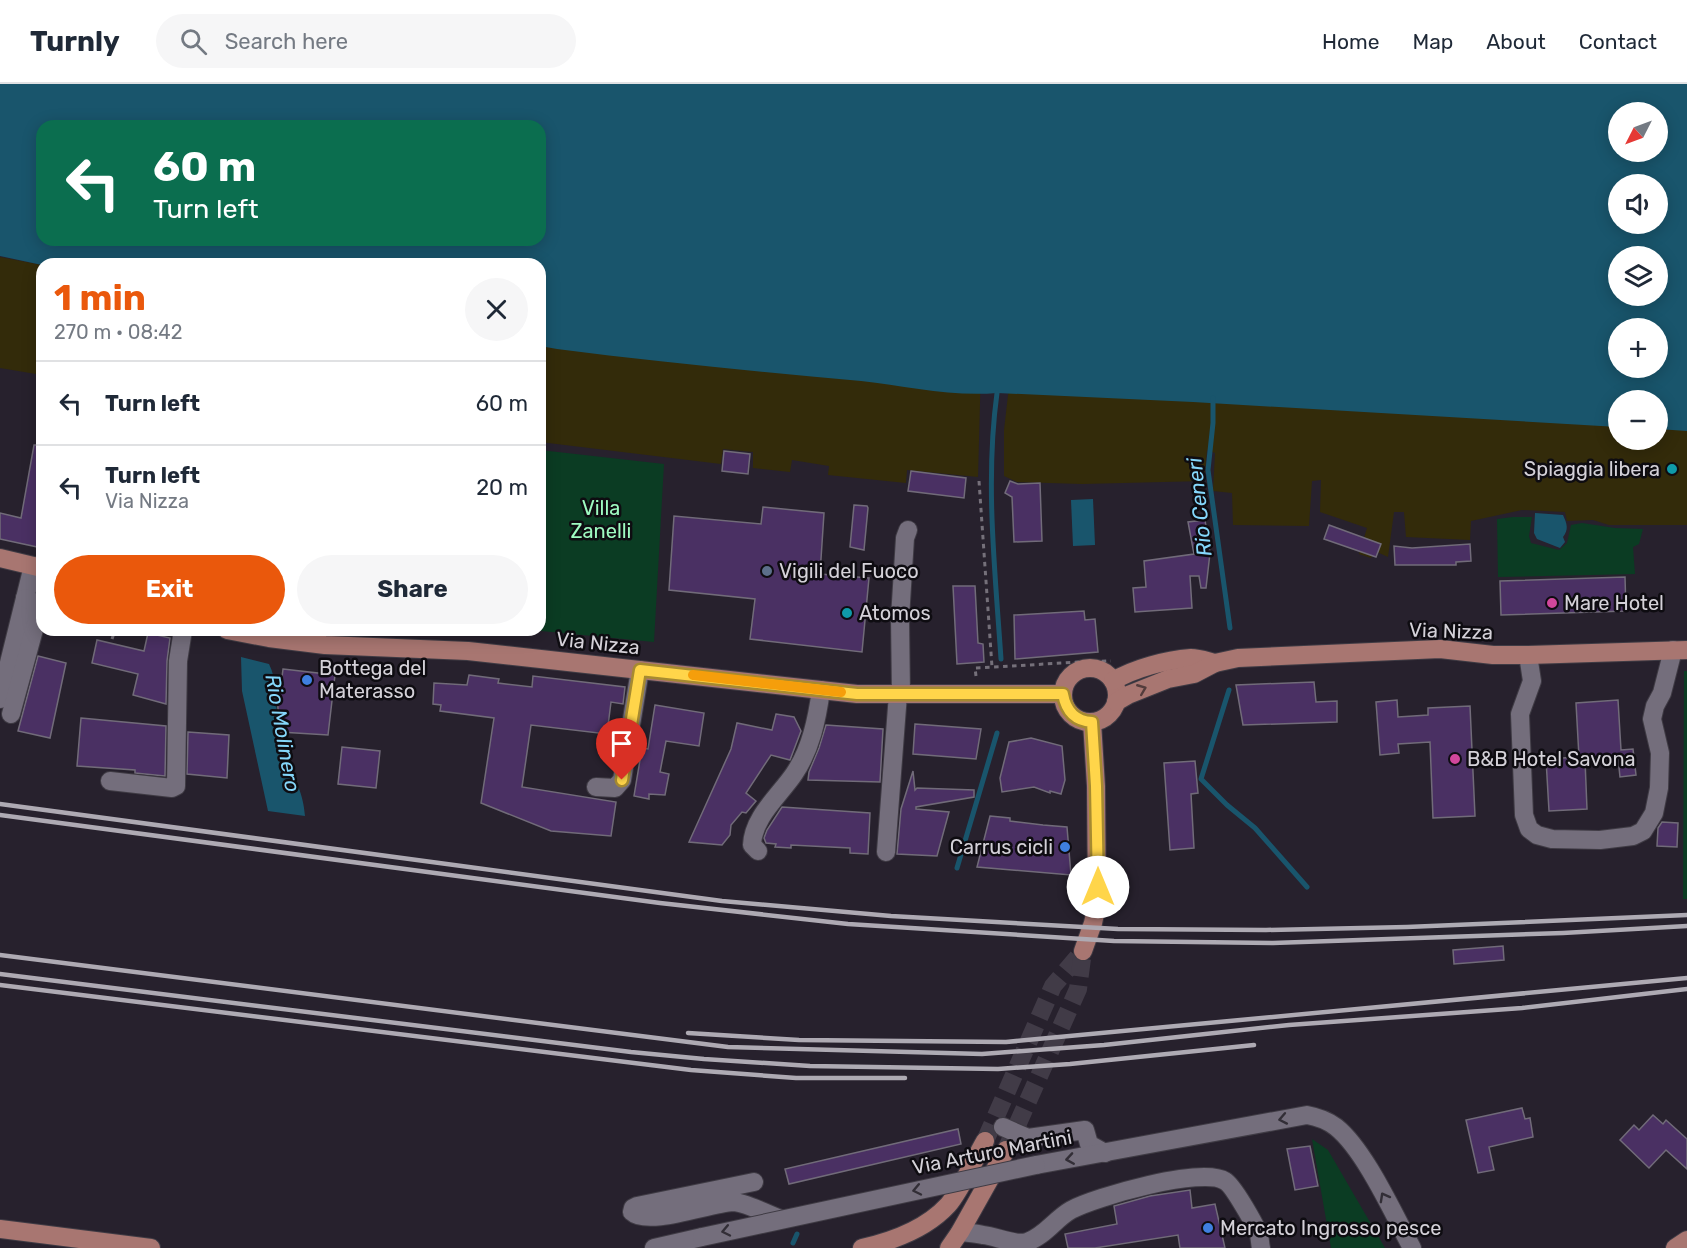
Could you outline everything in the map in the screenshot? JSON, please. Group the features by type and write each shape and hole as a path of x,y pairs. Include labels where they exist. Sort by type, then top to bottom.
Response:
{"main road":[{"path":"0,558 36,567"},
{"name":"Via Nizza","path":"258,636 326,645 468,651 857,694 1063,694"},
{"name":"Via Nizza","path":"1215,663 1238,658 1440,649 1493,655 1680,650"},
{"path":"1113,681 1134,671 1162,663 1193,658 1215,663"},
{"path":"1116,702 1168,679 1194,674 1215,663"},
{"path":"1083,669 1100,670 1113,681 1117,694 1116,702 1108,716 1092,722 1083,721 1075,718 1065,704 1063,694 1069,679 1083,669"},
{"path":"1083,951 1097,905 1098,833 1092,722"},
{"path":"862,1248 892,1239 930,1221 949,1204 985,1141"},
{"path":"949,1248 960,1233 1006,1150"},
{"path":"0,1229 151,1248"},
{"path":"1675,1248 1687,1240"}],"street":[{"path":"886,852 899,694 900,618 905,538 908,530"},
{"path":"1,689 25,598 36,572"},
{"path":"25,598 35,603 36,606"},
{"path":"11,714 36,626"},
{"path":"110,781 172,788 176,786 176,636"},
{"path":"1528,655 1532,681 1520,714 1524,815 1529,829 1537,835 1552,839 1600,840 1633,836 1643,831 1654,813 1659,788 1660,753 1652,719 1655,706 1680,650"},
{"path":"596,788 615,788 622,780 640,670"},
{"path":"759,851 752,845 753,835 767,809 796,772 816,723 821,690"},
{"name":"Via Arturo Martini","path":"654,1248 1036,1165 1307,1115 1322,1118 1338,1128 1363,1158 1412,1248"},
{"path":"1003,1127 1028,1138 1085,1130 1089,1143 1105,1153"},
{"path":"960,1233 984,1235 1010,1244 1024,1243 1039,1237 1070,1210 1123,1190 1178,1179 1206,1178 1224,1179 1234,1190 1258,1233 1261,1248"},
{"path":"754,1182 637,1206 632,1212 644,1218 734,1202 781,1220"}],"path":[{"path":"979,481 992,667"},
{"path":"975,668 1029,667 1117,660"}],"green space":[{"name":"Villa Zanelli","path":"546,451 664,464 654,642 546,631"},
{"path":"1532,517 1529,536 1531,543 1559,550 1567,543 1571,525 1582,523 1643,529 1639,544 1633,547 1635,574 1498,577 1497,519"},
{"path":"1684,671 1687,671 1687,899 1683,899"},
{"path":"1312,1139 1328,1150 1385,1248 1331,1248"}],"sand":[{"path":"0,257 36,264 36,374 0,368"},
{"path":"546,321 981,366 978,477 907,470 906,483 828,475 829,466 792,460 790,472 753,468 753,452 723,449 721,464 546,443"},
{"path":"1011,369 1608,411 1608,450 1668,450 1668,414 1687,415 1687,525 1609,525 1593,520 1567,521 1565,512 1522,510 1471,521 1470,540 1406,537 1404,512 1394,512 1388,557 1375,551 1371,558 1359,554 1367,528 1320,512 1321,480 1312,481 1309,526 1233,525 1232,493 1213,491 1215,453 1207,450 1204,481 1082,484 1017,482 1004,476 1004,430"}],"water":[{"path":"0,84 1687,84 1687,431 1668,430 1668,390 1608,390 1608,426 1193,402 997,393 963,394 557,349 546,347 546,258 36,258 36,264 0,256"},
{"path":"1093,499 1095,545 1073,546 1071,500"},
{"path":"1535,513 1563,515 1567,529 1563,537 1565,542 1560,548 1537,539 1534,533"},
{"path":"241,657 269,664 272,670 282,744 300,791 305,816 268,811 242,691"}],"building":[{"path":"34,445 36,445 36,547 0,539 0,513 21,518"},
{"path":"724,451 750,454 748,474 722,471"},
{"path":"911,471 966,478 964,498 908,491"},
{"path":"1010,481 1018,484 1040,483 1042,541 1014,542 1012,497 1005,493"},
{"path":"854,505 868,508 864,550 850,547"},
{"path":"763,507 824,513 820,574 869,578 862,652 750,639 755,599 669,590 674,516 761,524"},
{"path":"1205,520 1210,553 1206,588 1201,588 1199,576 1190,576 1192,608 1135,612 1133,588 1146,587 1144,561 1194,554 1188,522"},
{"path":"1329,525 1381,544 1376,557 1324,539"},
{"path":"1470,544 1471,561 1456,562 1456,565 1395,565 1394,546 1412,548"},
{"path":"1625,577 1626,611 1501,615 1500,581"},
{"path":"953,586 975,586 978,643 983,644 984,662 957,664"},
{"path":"1084,611 1085,620 1095,619 1098,652 1015,659 1014,615"},
{"path":"147,636 170,638 166,704 133,695 138,674 92,663 97,640 144,651"},
{"path":"38,656 66,663 50,738 18,731"},
{"path":"283,669 335,675 328,735 280,732 276,685 281,685"},
{"path":"469,675 499,679 498,683 532,687 533,676 625,687 623,704 611,702 607,734 531,725 522,787 616,802 611,836 551,831 481,803 494,718 440,711 441,705 433,704 434,683 467,685"},
{"path":"1314,682 1316,702 1337,701 1337,722 1243,725 1236,685"},
{"path":"1397,700 1398,717 1428,715 1428,708 1470,706 1475,816 1433,818 1430,742 1398,744 1399,753 1380,755 1376,702"},
{"path":"1618,700 1621,750 1633,749 1636,775 1620,777 1618,758 1585,760 1587,809 1549,811 1546,759 1579,757 1576,703"},
{"path":"655,705 704,713 699,746 666,741 660,772 669,774 665,795 649,794 649,799 634,796 642,748 648,749"},
{"path":"776,714 794,717 801,731 790,760 771,755 746,793 756,801 731,825 730,835 722,845 689,842 731,749 737,723 772,730"},
{"path":"81,718 166,726 165,776 135,773 135,770 77,766"},
{"path":"915,724 981,729 976,759 913,754"},
{"path":"826,725 883,729 880,782 808,780"},
{"path":"188,732 229,735 227,778 187,774"},
{"path":"1031,738 1062,746 1065,780 1061,794 1034,787 1002,792 1000,778 1009,742"},
{"path":"342,747 380,751 376,788 338,784"},
{"path":"1195,761 1198,793 1191,794 1194,848 1170,850 1164,763"},
{"path":"913,771 915,790 917,788 974,790 974,797 916,807 916,809 949,812 937,856 897,854 901,809"},
{"path":"782,807 870,813 868,854 850,853 850,848 791,845 791,848 775,847 776,844 766,843 764,838 767,830"},
{"path":"990,816 1010,818 1010,821 1067,827 1071,875 977,867"},
{"path":"1662,822 1678,823 1677,847 1657,846 1658,828"},
{"path":"1503,946 1504,960 1454,964 1453,950"},
{"path":"1522,1108 1525,1119 1530,1118 1533,1137 1489,1147 1494,1170 1478,1173 1466,1120"},
{"path":"1653,1115 1663,1124 1666,1120 1687,1139 1687,1169 1666,1150 1649,1168 1620,1140 1634,1125 1639,1130"},
{"path":"958,1129 961,1144 789,1184 785,1169"},
{"path":"1310,1146 1318,1186 1295,1190 1287,1149"},
{"path":"1190,1190 1192,1208 1215,1204 1225,1248 1180,1248 1178,1235 1095,1248 1068,1248 1065,1234 1117,1224 1114,1206 1150,1196"}],"waterway":[{"path":"997,393 993,426 991,492 1001,659"},
{"name":"Rio Ceneri","path":"1213,398 1208,470 1230,628"},
{"name":"Rio Ceneri","path":"1229,690 1201,779 1255,828 1307,887"},
{"path":"957,868 997,733"},
{"path":"793,1243 797,1234"}],"tunnel":[{"path":"985,1141 1053,986 1083,951"},
{"path":"1006,1150 1078,989 1083,951"}],"railway":[{"path":"0,804 722,901 891,916 1118,929 1266,930 1407,927 1687,915"},
{"path":"0,815 660,903 848,924 1114,941 1273,943 1563,933 1687,926"},
{"path":"0,955 728,1047 982,1054 1104,1045 1289,1025 1522,1008 1687,989"},
{"path":"0,974 631,1052 810,1066 998,1069 1254,1045"},
{"path":"688,1033 799,1040 1006,1042 1687,978"},
{"path":"0,985 691,1070 796,1078 905,1078"}],"slow traffic":[{"path":"693,675 841,692"}],"place":[{"name":"Spiaggia libera","path":"1672,469"},
{"name":"Vigili del Fuoco","path":"767,571"},
{"name":"Mare Hotel","path":"1552,603"},
{"name":"Atomos","path":"847,613"},
{"name":"Bottega del Materasso","path":"307,680"},
{"name":"B&B Hotel Savona","path":"1455,759"},
{"name":"Carrus cicli","path":"1065,847"},
{"name":"Mercato Ingrosso pesce","path":"1208,1228"}],"route":[{"path":"622,780 640,670 857,694 976,696 1063,694 1065,704 1075,718 1092,722 1098,887"}],"water label":[{"name":"Rio Molinero","path":"283,733"}]}
